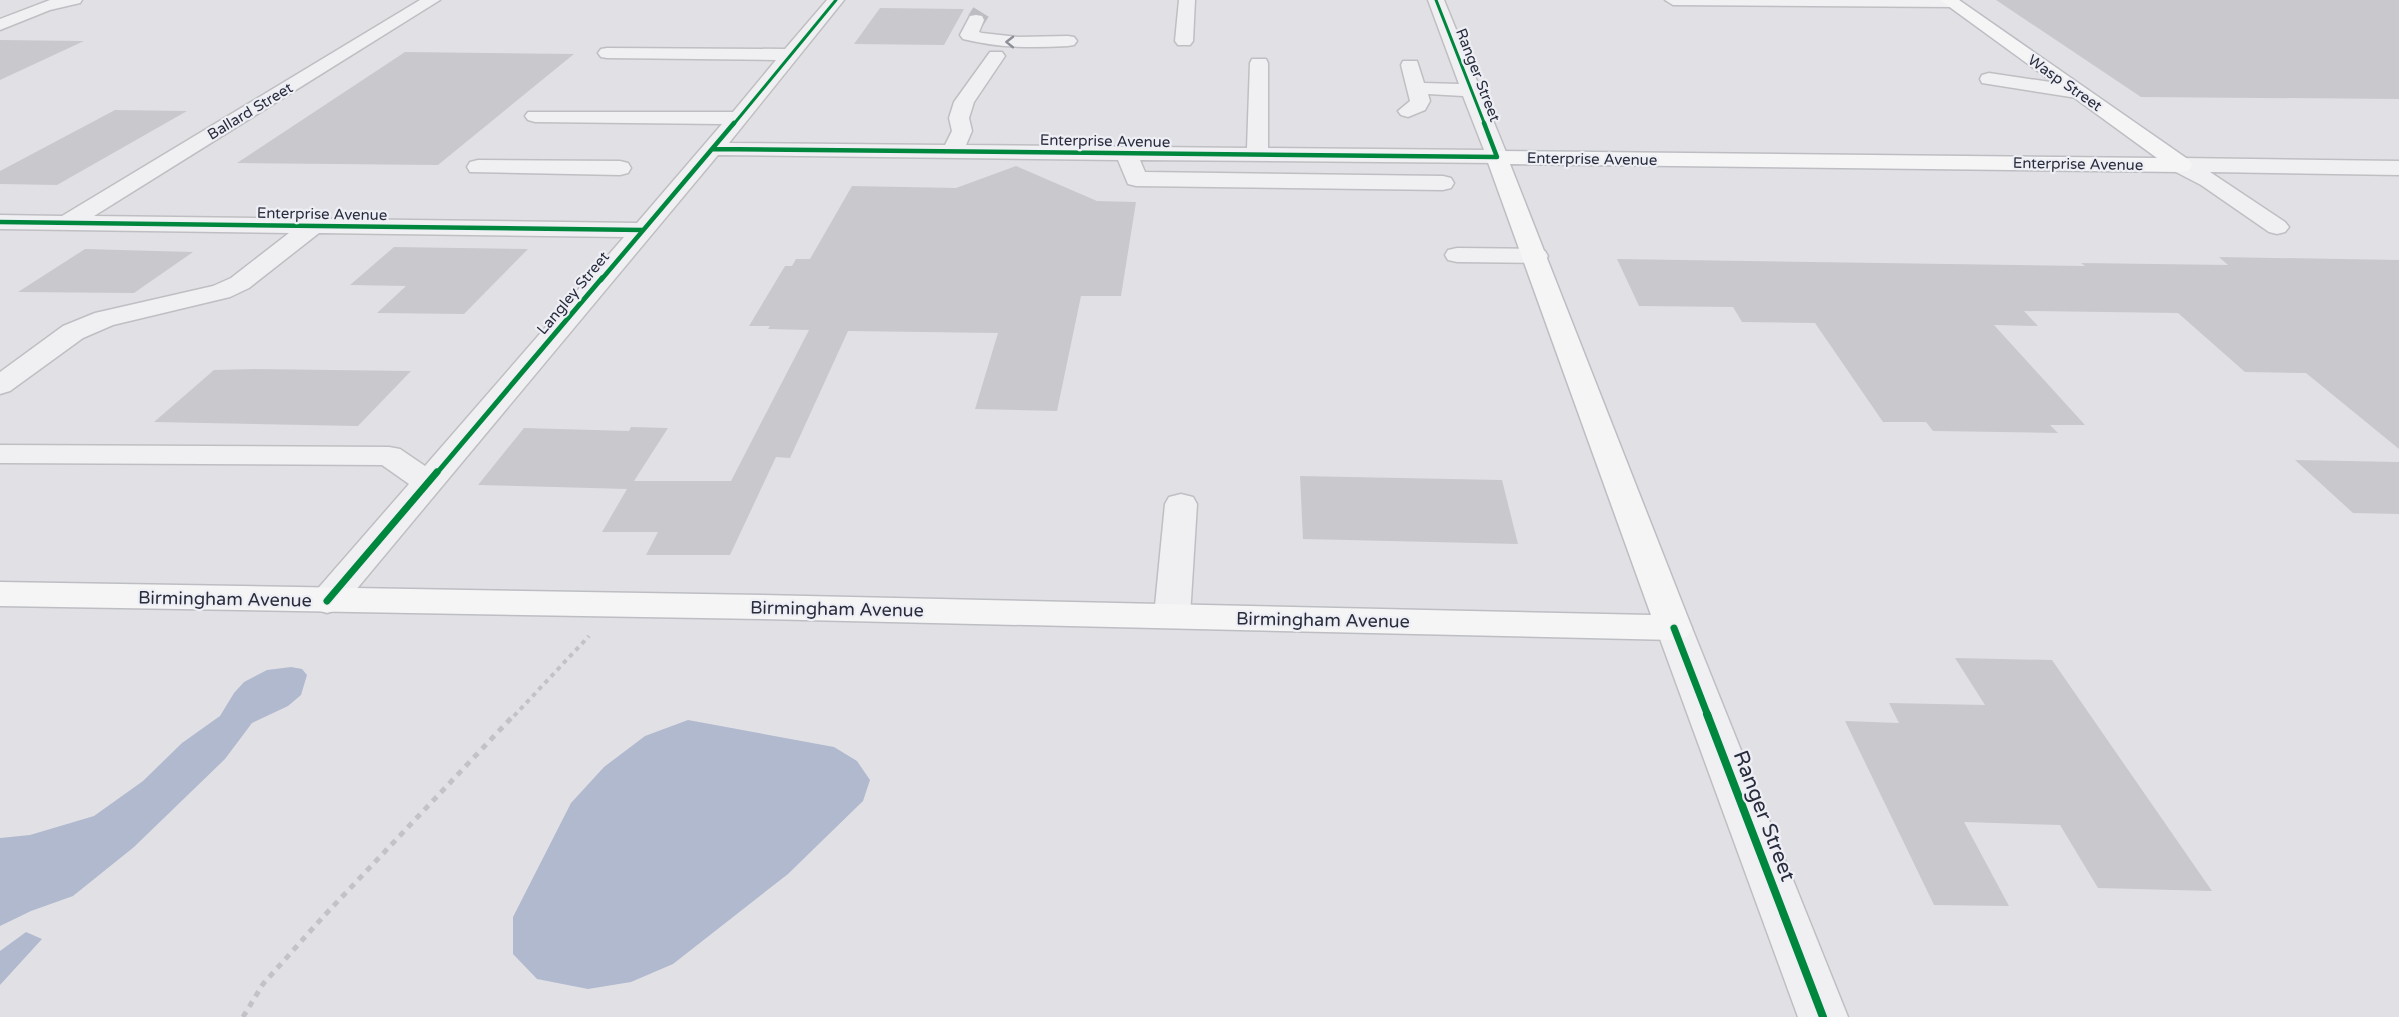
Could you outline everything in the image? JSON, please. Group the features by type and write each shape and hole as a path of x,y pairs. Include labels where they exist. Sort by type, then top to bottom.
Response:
{"main road":[{"name":"Wasp Street","path":"1950,1 2181,165"},
{"name":"Enterprise Avenue","path":"1497,158 2181,165"},
{"name":"Ranger Street","path":"1497,158 1536,256 1674,628"},
{"name":"Birmingham Avenue","path":"0,594 1172,616 1674,628"}],"street":[{"path":"0,25 45,6 74,0"},
{"name":"Ballard Street","path":"68,222 432,0"},
{"name":"Langley Street","path":"327,601 739,118 836,0"},
{"path":"1184,41 1187,0"},
{"name":"Ranger Street","path":"1436,0 1497,158"},
{"path":"1673,0 1950,1"},
{"path":"981,11 969,35 999,42 1068,41"},
{"path":"607,53 792,55"},
{"path":"953,152 962,131 959,118 964,102 996,56"},
{"path":"1257,155 1259,63"},
{"path":"1408,111 1418,106 1420,101 1410,65"},
{"path":"1989,79 2077,92"},
{"path":"1416,88 1471,90"},
{"path":"535,116 739,118"},
{"name":"Enterprise Avenue","path":"712,149 1497,158"},
{"path":"1127,153 1136,179 1443,183"},
{"path":"1369,156 1377,182"},
{"path":"2181,165 2209,180 2277,227"},
{"name":"Enterprise Avenue","path":"2181,165 2399,168"},
{"path":"478,166 620,168"},
{"name":"Enterprise Avenue","path":"0,222 643,230"},
{"path":"0,386 74,332 104,320 221,292 240,283 313,226"},
{"path":"1457,255 1536,256"},
{"path":"0,454 389,456 428,483"},
{"path":"1172,616 1181,504"},
{"name":"Ranger Street","path":"1674,628 1823,1017"}],"path":[{"path":"243,1017 263,984 322,918 590,634"}],"water":[{"path":"291,667 302,669 307,675 301,695 288,706 252,723 225,759 134,847 73,896 31,911 0,926 0,838 30,835 94,816 143,781 182,743 220,716 234,693 244,682 267,670"},
{"path":"688,720 834,747 857,761 870,780 863,801 788,874 673,964 631,982 588,989 537,979 513,954 513,917 571,803 604,767 645,736"},
{"path":"26,932 42,939 0,985 0,951"}],"building":[{"path":"1996,0 2399,0 2399,99 2141,97"},
{"path":"880,8 964,9 944,45 854,44"},
{"path":"0,40 84,41 0,80"},
{"path":"405,52 574,54 438,165 237,163"},
{"path":"115,110 187,111 57,185 0,184 0,171"},
{"path":"1016,166 1097,201 1136,202 1121,296 1081,296 1057,411 975,409 998,333 848,331 790,458 776,457 730,555 646,555 658,532 602,532 627,489 478,485 524,428 629,431 631,427 668,428 634,481 731,481 809,330 749,326 785,266 792,266 796,259 810,259 852,186 956,188"},
{"path":"394,247 528,249 464,314 377,313 406,286 350,285"},
{"path":"85,249 193,252 134,293 18,292"},
{"path":"2219,257 2399,260 2399,449 2306,373 2245,372 2178,313 2024,311 2038,326 1994,325 2085,425 2050,425 2058,433 1933,431 1926,422 1883,422 1815,323 1742,322 1733,307 1639,306 1617,259 2085,266 2081,263 2228,265"},
{"path":"214,370 411,371 358,426 154,422"},
{"path":"2295,460 2399,462 2399,514 2353,513"},
{"path":"1300,476 1502,480 1518,544 1303,539"},
{"path":"1955,658 2052,660 2212,891 2098,888 2060,825 1964,822 2009,906 1934,905 1845,721 1899,723 1889,703 1985,705"}],"tunnel":[{"path":"976,20 981,12"}],"cycle path":[{"path":"327,601 725,134 836,0"},
{"path":"712,149 1497,157 1436,0"},
{"path":"0,222 643,230"},
{"path":"1674,628 1823,1017"}]}
